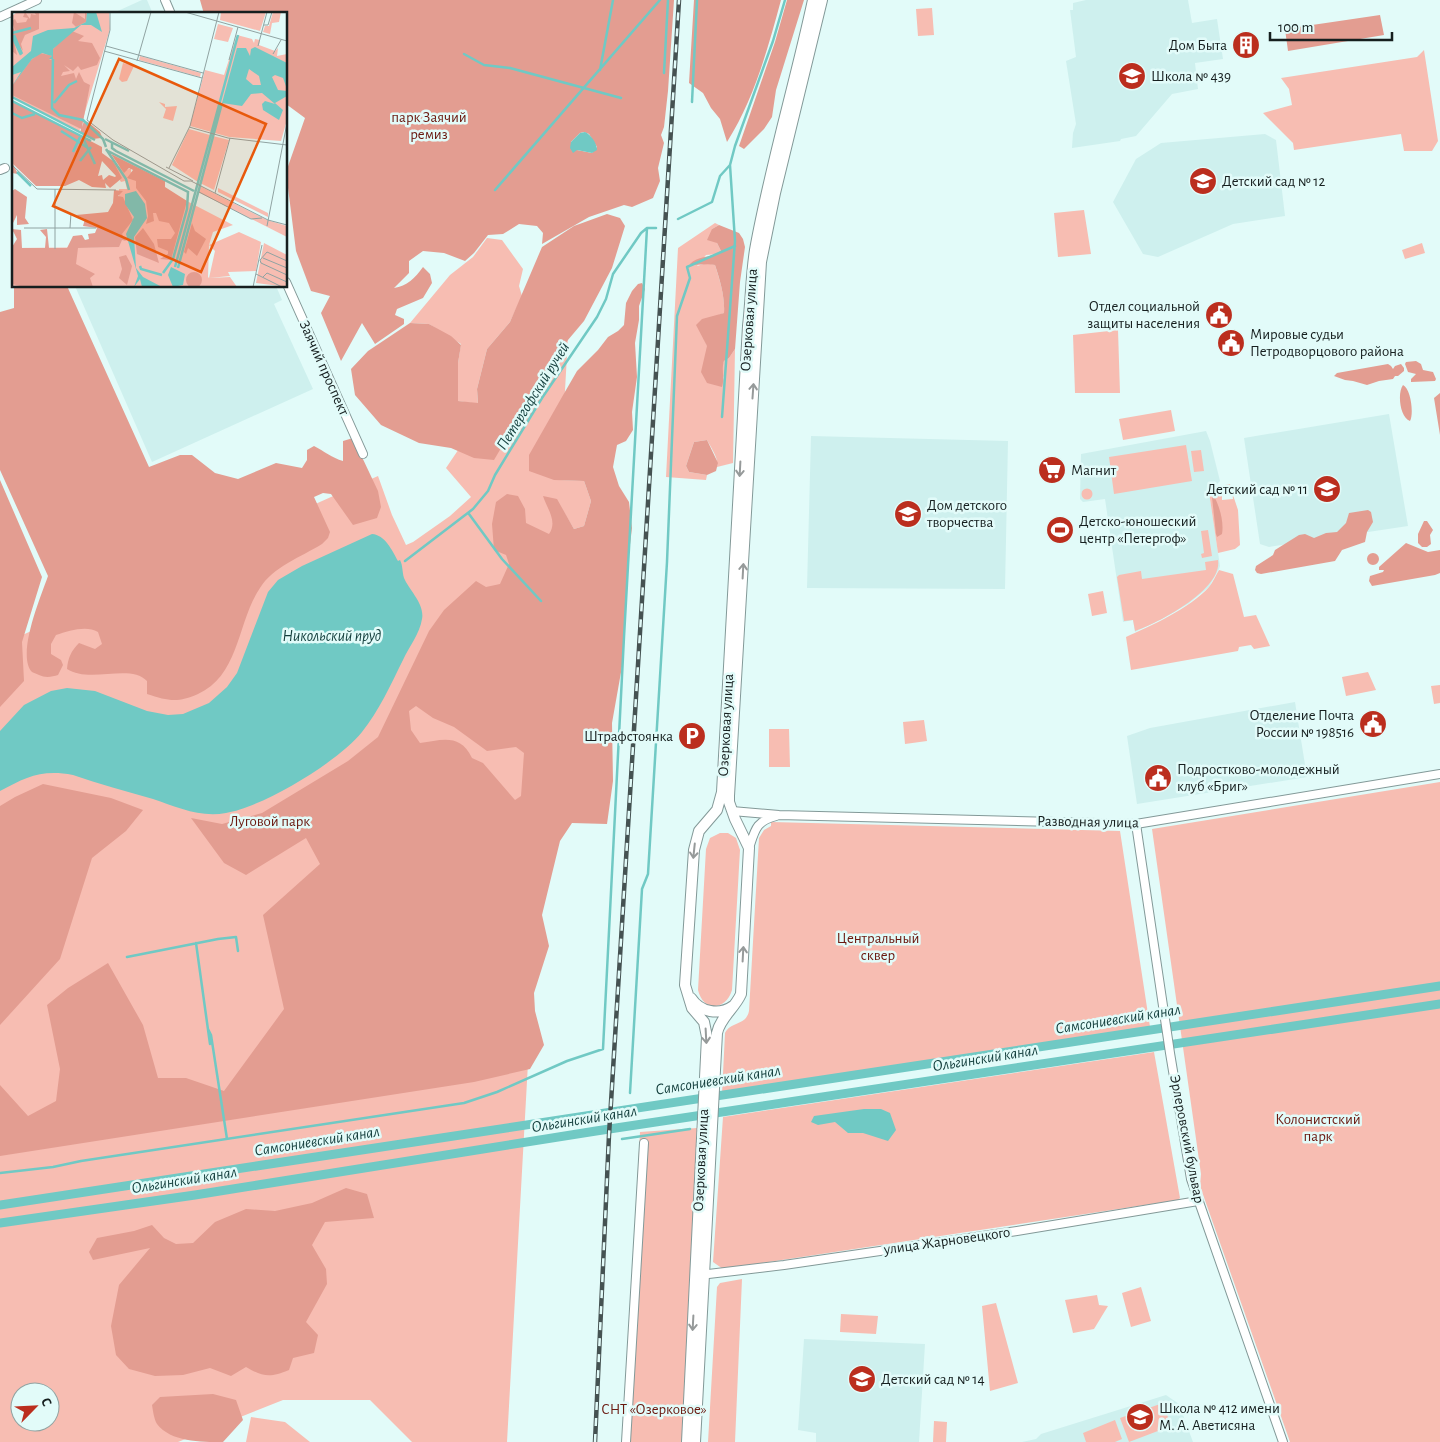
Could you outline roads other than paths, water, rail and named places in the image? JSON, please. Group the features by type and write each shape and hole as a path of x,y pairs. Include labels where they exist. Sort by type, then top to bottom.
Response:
{"street":[{"path":"0,16 38,0"},
{"path":"165,0 170,12"},
{"name":"Озерковая улица","path":"710,1084 706,1030 702,1018 692,1008 684,976 694,850 699,831 717,810 722,792 748,326 755,251 813,0"},
{"name":"Озерковая улица","path":"749,848 732,811 729,796 761,262 822,0"},
{"name":"Заячий проспект","path":"288,286 363,454"},
{"name":"Разводная улица","path":"732,811 779,815 1136,824 1440,774"},
{"path":"717,810 732,811"},
{"name":"Озерковая улица","path":"687,1442 710,1084 718,1029 722,1020 741,994 749,848 760,823 779,815"},
{"name":"Эрлеровский бульвар","path":"1136,824 1185,1148 1198,1200 1283,1442"},
{"path":"687,993 693,1002 710,1011 716,1012 727,1009 737,1002"},
{"path":"626,1442 644,1143"},
{"name":"улица Жарновецкого","path":"699,1275 784,1265 1018,1231 1198,1200"},
{"name":"Озерковая улица","path":"695,1442 699,1275"}],"water":[{"path":"585,132 593,140 597,150 592,153 577,150 573,153 570,148 571,142 580,133"},
{"name":"Никольский пруд","path":"372,534 381,537 391,548 398,561 400,560 406,583 421,608 421,624 417,635 368,724 351,744 318,769 299,782 259,802 241,809 216,814 189,811 62,773 43,774 26,778 0,791 0,731 24,705 51,691 67,688 95,691 147,711 168,715 183,714 209,703 227,687 237,673 268,592 278,580 302,566"},
{"path":"864,1109 881,1109 890,1113 896,1130 888,1141 863,1133 848,1133 835,1122 818,1125 811,1122 814,1116"}],"waterway":[{"path":"600,70 613,0"},
{"path":"495,190 660,0"},
{"path":"664,73 668,0"},
{"path":"692,102 697,0"},
{"name":"Петергофский ручей","path":"678,219 712,202 720,176 730,165 735,146 773,41 785,0"},
{"path":"464,54 484,65 510,68 621,98"},
{"path":"722,417 735,241 730,165"},
{"name":"Петергофский ручей","path":"405,561 473,509 488,491 495,475 542,398 597,317 606,299 613,274 641,233 647,228 656,228"},
{"path":"0,1173 53,1167 81,1161 464,1103 497,1092 567,1061 603,1049 647,228"},
{"path":"630,1093 642,889 648,874 667,562 677,316 690,278 687,267 735,246"},
{"path":"469,514 502,559 541,601"},
{"path":"127,957 236,937 238,951"},
{"path":"196,943 210,1044"},
{"name":"Самсониевский канал","path":"0,1205 1440,986"},
{"name":"Ольгинский канал","path":"0,1223 195,1195 596,1131 1440,1004"},
{"path":"208,1029 211,1035 227,1139"},
{"path":"622,1139 690,1129"}],"railway":[{"path":"595,1442 609,1135 679,0"}],"place":[{"name":"Дом Быта","path":"1246,45"},
{"name":"Школа № 439","path":"1132,76"},
{"name":"Детский сад № 12","path":"1203,181"},
{"name":"Отдел социальной защиты населения","path":"1219,315"},
{"name":"Мировые судьи Петродворцового района","path":"1231,343"},
{"name":"Магнит","path":"1052,470"},
{"name":"Детский сад № 11","path":"1327,489"},
{"name":"Дом детского творчества","path":"908,514"},
{"name":"Детско-юношеский центр «Петергоф»","path":"1060,530"},
{"name":"Отделение Почта России № 198516","path":"1373,724"},
{"name":"Штрафстоянка","path":"692,736"},
{"name":"Подростково-молодежный клуб «Бриг»","path":"1158,778"},
{"name":"Детский сад № 14","path":"862,1379"},
{"name":"Школа № 412 имени М. А. Аветисяна","path":"1140,1417"}],"park label":[{"name":"парк Заячий ремиз","path":"429,126"},
{"name":"Луговой парк","path":"270,821"},
{"name":"Центральный сквер","path":"878,946"},
{"name":"Колонистский парк","path":"1318,1128"},
{"name":"СНТ «Озерковое»","path":"654,1409"}]}
